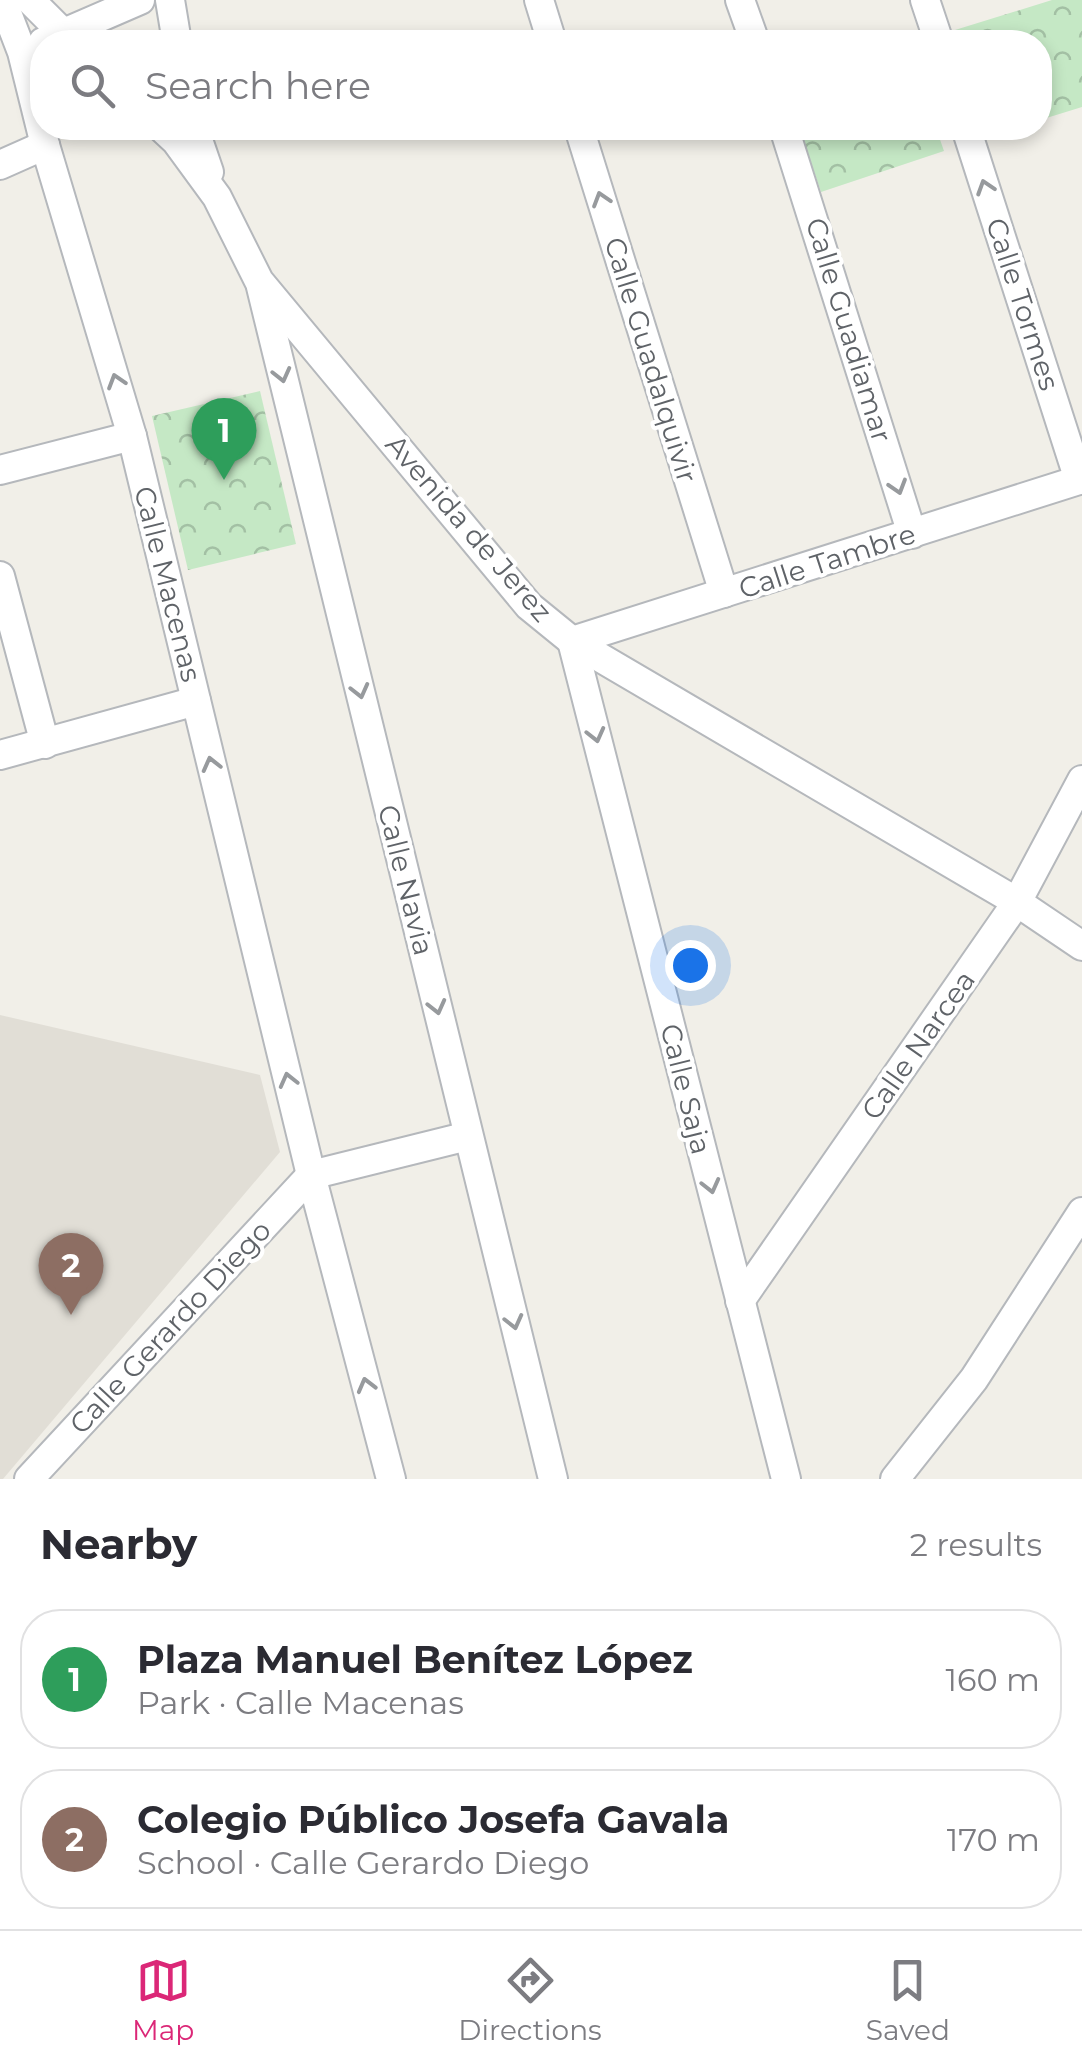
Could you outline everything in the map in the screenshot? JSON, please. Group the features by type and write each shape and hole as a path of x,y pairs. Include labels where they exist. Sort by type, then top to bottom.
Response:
{"street":[{"name":"Calle Macenas","path":"2,0 34,30"},
{"path":"30,0 43,30"},
{"path":"76,30 140,0"},
{"path":"170,0 176,30"},
{"path":"538,0 548,30"},
{"path":"740,0 751,30"},
{"path":"926,0 935,30"},
{"name":"Calle Macenas","path":"45,140 132,436 311,1175 391,1479"},
{"name":"Avenida de Jerez","path":"175,140 217,197 259,280 529,606 572,641 1017,902 1082,946"},
{"path":"198,140 217,197"},
{"name":"Calle Guadalquivir","path":"582,140 724,593"},
{"name":"Calle Guadiamar","path":"788,140 912,534"},
{"name":"Calle Tormes","path":"970,140 1081,480"},
{"path":"0,165 45,145"},
{"name":"Calle Navia","path":"259,280 553,1479"},
{"path":"0,470 132,436"},
{"name":"Calle Tambre","path":"572,641 1081,480"},
{"path":"0,576 45,744"},
{"name":"Calle Saja","path":"572,641 786,1479"},
{"path":"0,755 196,701"},
{"name":"Calle Narcea","path":"740,1302 1017,902 1082,780"},
{"path":"311,1175 468,1136"},
{"name":"Calle Gerardo Diego","path":"29,1479 311,1175"},
{"path":"894,1479 974,1378 1082,1212"}],"shaded area":[{"path":"0,1015 260,1075 280,1152 3,1479 0,1479"}],"green space":[{"path":"1052,0 1082,0 1082,107 1052,116 1052,30 955,30"},
{"path":"803,140 940,140 944,151 821,192"},
{"path":"260,391 296,544 188,570 152,416"}],"place":[{"name":"Plaza Manuel Benítez López","path":"224,480"},
{"name":"Colegio Público Josefa Gavala","path":"71,1315"}]}
